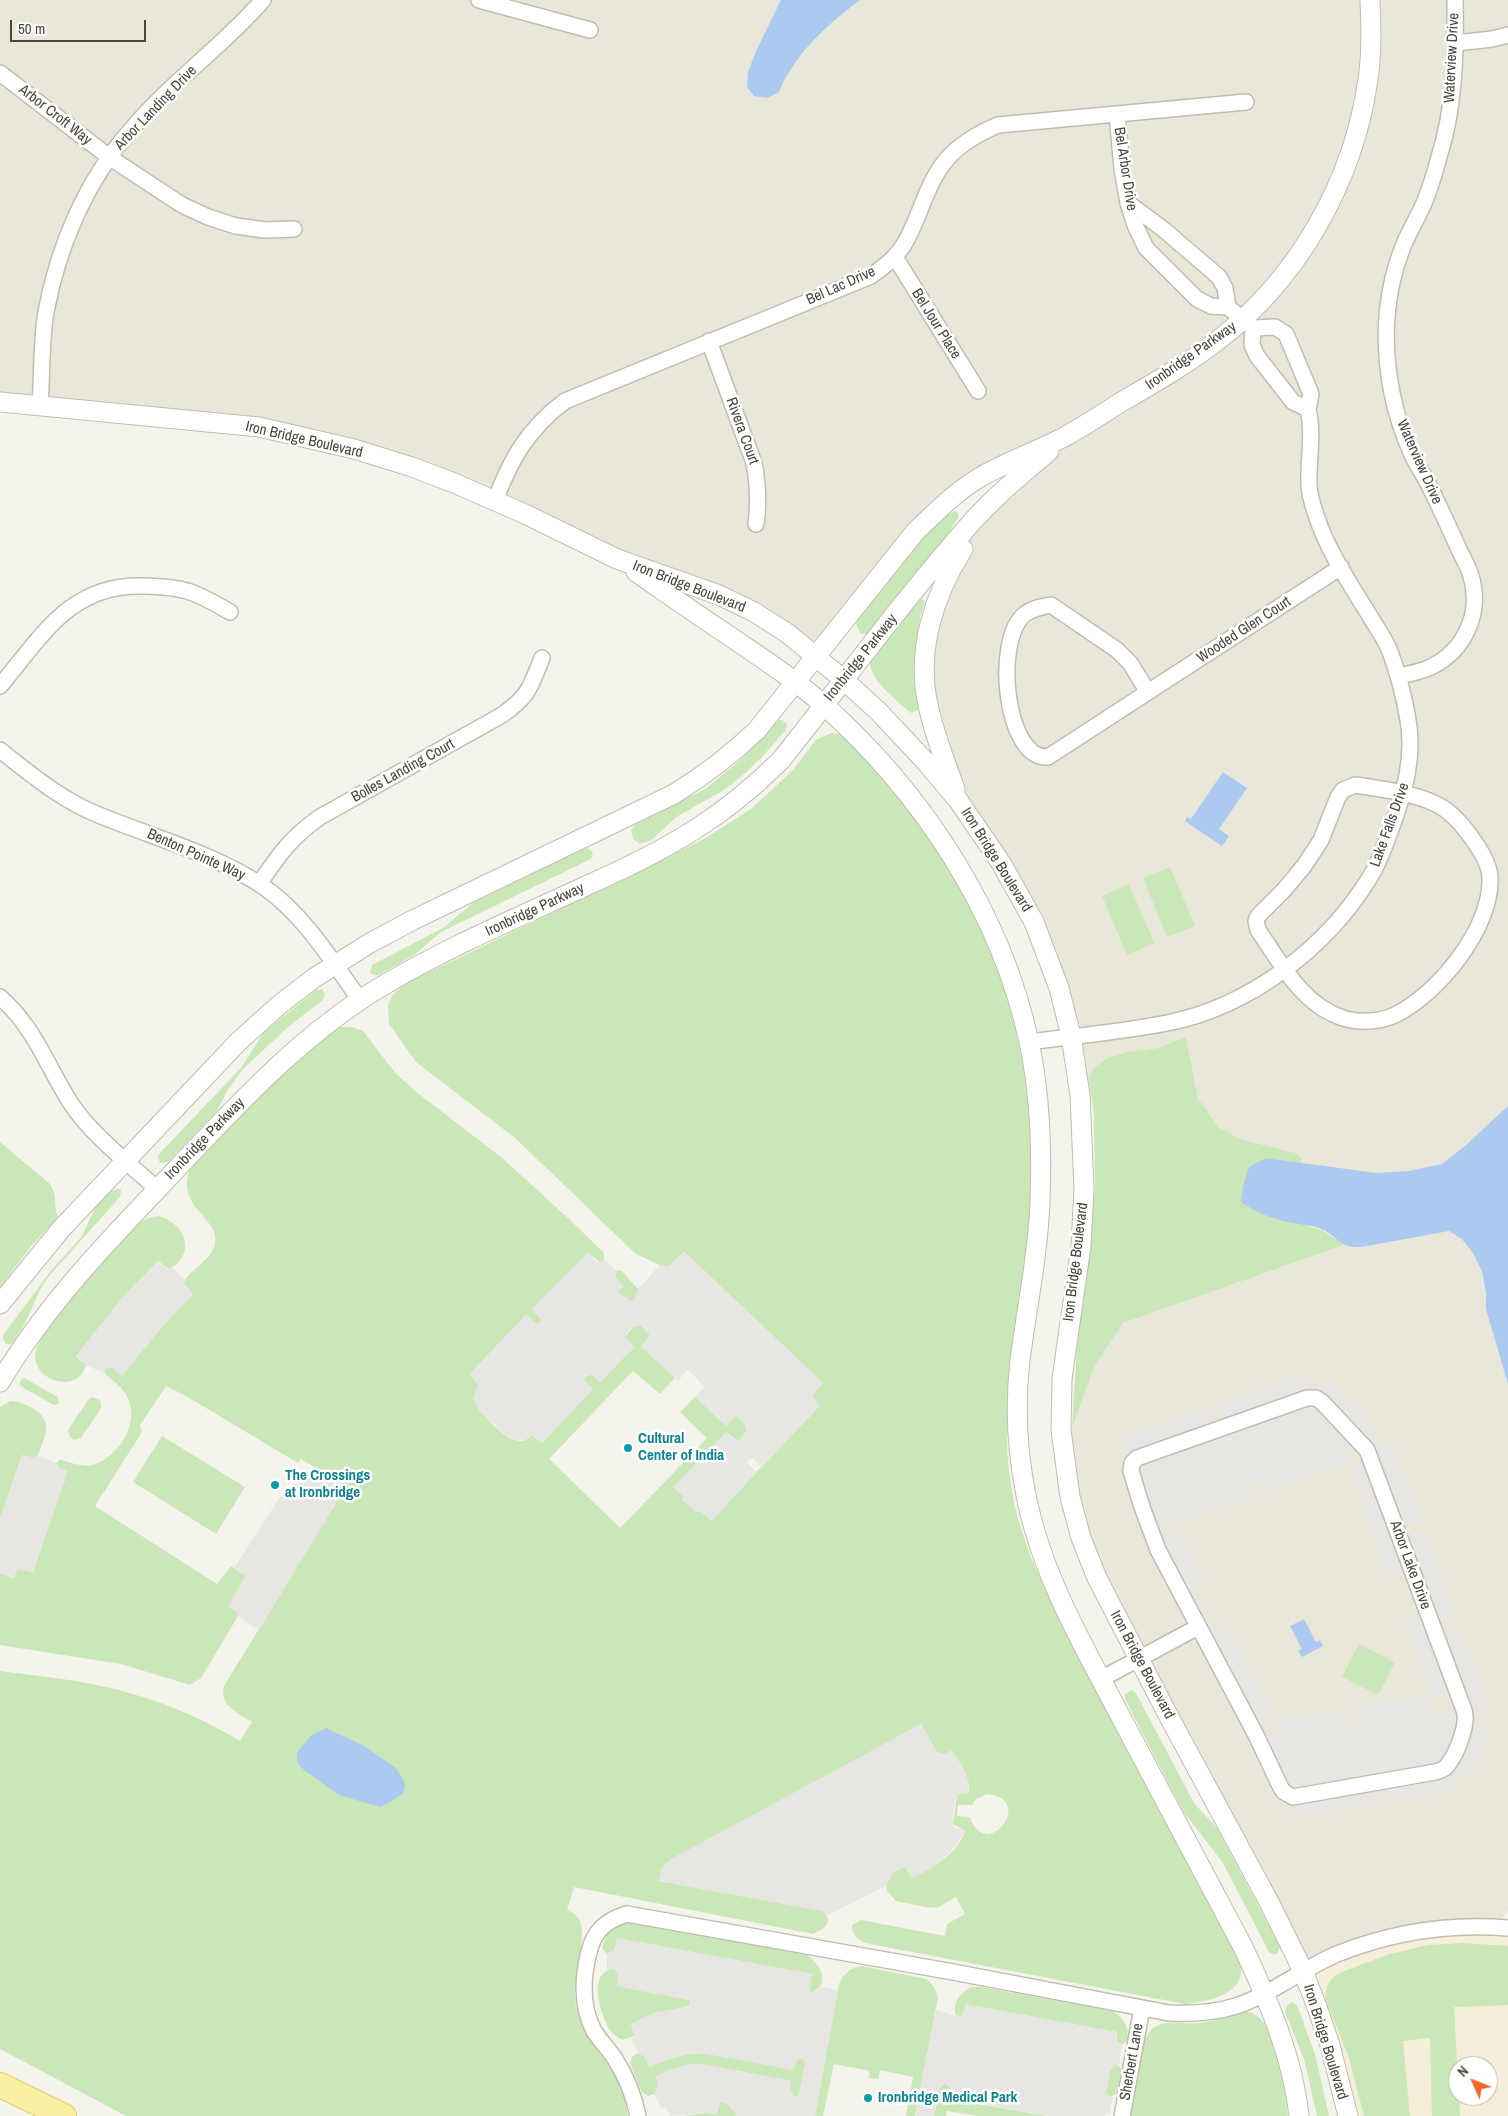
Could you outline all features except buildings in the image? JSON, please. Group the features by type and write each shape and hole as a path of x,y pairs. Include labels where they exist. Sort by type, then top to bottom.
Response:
{"main road":[{"path":"0,2085 64,2116"}],"street":[{"name":"Arbor Landing Drive","path":"40,407 46,313 57,268 88,190 109,157 130,130 242,23 263,0"},
{"path":"479,0 590,30"},
{"name":"Ironbridge Parkway","path":"0,1304 61,1229 238,1042 279,1005 335,964 413,920 598,832 682,789 730,756 757,730 915,532 942,506 984,475 1067,436 1248,324 1300,254 1322,218 1340,180 1354,141 1368,79 1371,40 1370,0"},
{"name":"Waterview Drive","path":"1398,676 1430,667 1449,655 1460,645 1474,611 1471,575 1401,426 1392,394 1386,341 1392,283 1404,245 1424,202 1440,156 1450,107 1456,43 1454,0"},
{"path":"1456,43 1492,39 1508,35"},
{"name":"Arbor Croft Way","path":"0,73 109,157 182,205 208,217 246,227 265,230 294,229"},
{"name":"Bel Lac Drive","path":"495,501 506,471 519,447 536,426 565,401 871,276 895,257 906,242 935,177 948,159 963,144 982,132 998,125 1246,102"},
{"name":"Bel Arbor Drive","path":"1117,114 1122,169 1128,203 1135,225 1146,248 1197,299 1211,306 1228,307"},
{"path":"1128,203 1163,229 1219,277 1225,288 1228,307 1248,324 1252,345 1257,356 1293,402 1308,409"},
{"name":"Bel Jour Place","path":"895,257 978,391"},
{"name":"Lake Falls Drive","path":"1029,1042 1168,1023 1230,1002 1262,985 1285,969 1329,930 1350,906 1370,878 1380,858 1404,793 1410,766 1411,737 1398,676 1388,648 1328,544 1316,516 1309,487 1311,423 1308,409 1311,394 1286,334 1275,327 1248,324"},
{"name":"Rivera Court","path":"708,341 754,463 758,482 759,505 756,524"},
{"name":"Iron Bridge Boulevard","path":"0,402 259,427 354,449 412,467 495,501 617,559 719,595 754,612 788,633 844,680 905,740 958,800 1001,863 1034,922 1059,988 1071,1036 1080,1095 1084,1189 1081,1246 1062,1379 1061,1430 1064,1464 1070,1497 1081,1538 1097,1578 1138,1659 1270,1904 1302,1971 1330,2045 1348,2116"},
{"name":"Ironbridge Parkway","path":"0,1382 32,1331 97,1252 220,1122 286,1058 360,1000 385,984 462,944 648,857 695,830 733,803 768,773 781,760 971,523 995,498 1067,436"},
{"path":"958,800 928,705 924,676 925,649 930,622 941,589 951,568 995,498"},
{"name":"Iron Bridge Boulevard","path":"617,559 796,682 824,705 895,778 930,824 962,872 983,911 1000,950 1014,990 1029,1042 1036,1084 1040,1138 1040,1203 1020,1364 1018,1411 1020,1448 1027,1501 1036,1536 1050,1577 1101,1679 1243,1947 1265,1994 1285,2050 1297,2099 1299,2116"},
{"name":"Wooded Glen Court","path":"1148,692 1130,663 1117,650 1051,605 1036,607 1024,615 1017,624 1010,644 1006,667 1007,690 1016,725 1033,754 1040,758 1048,757 1341,567"},
{"path":"0,686 55,620 71,606 90,594 130,585 172,587 200,594 230,612"},
{"name":"Bolles Landing Court","path":"260,884 284,848 300,830 502,716 516,705 528,693 542,658"},
{"name":"Benton Pointe Way","path":"0,750 64,798 93,812 229,867 260,884 281,900 300,920 335,964 360,1000"},
{"path":"1355,785 1404,793 1445,809 1472,838 1491,876 1484,914 1451,967 1431,989 1407,1008 1393,1016 1380,1020 1359,1021 1344,1019 1331,1013 1300,990 1285,969 1258,930 1256,921 1258,916 1284,890 1304,866 1320,840 1338,797 1343,790 1355,785"},
{"path":"0,997 30,1030 70,1101 80,1115 157,1189"},
{"name":"Arbor Lake Drive","path":"1308,1398 1316,1398 1367,1450 1466,1714 1466,1724 1451,1760 1445,1769 1435,1772 1293,1797 1281,1788 1256,1735 1198,1627 1158,1550 1139,1498 1131,1471 1132,1463 1137,1458 1308,1398"},
{"path":"1101,1679 1198,1627"},
{"path":"638,2116 628,2082 615,2059 595,2032 587,2012 583,1992 584,1971 593,1937 603,1925 614,1918 627,1914 1169,2013 1211,2012 1236,2006 1265,1994 1302,1971 1337,1955 1378,1940 1412,1931 1454,1927 1508,1928"},
{"name":"Sherbert Lane","path":"1122,2116 1142,2008"}],"shaded area":[{"path":"0,0 1508,0 1508,1112 1443,1168 1360,1178 1301,1163 1301,1158 1295,1153 1243,1140 1218,1127 1198,1098 1186,1037 1158,1048 1126,1052 1093,1069 1089,1081 1078,1083 1059,987 959,800 926,676 952,568 996,499 1067,437 972,480 816,654 789,632 351,446 0,398"},
{"path":"1451,1226 1468,1238 1489,1270 1508,1364 1508,1910 1498,1926 1303,1970 1106,1592 1064,1447 1095,1365 1123,1323 1350,1243"},
{"path":"685,1252 823,1383 812,1396 820,1406 762,1467 752,1458 748,1460 748,1464 757,1472 712,1521 701,1512 696,1512 682,1500 683,1496 673,1487 726,1432 736,1441 740,1440 746,1432 746,1424 736,1416 726,1426 695,1397 704,1387 691,1372 686,1371 678,1381 641,1346 650,1335 641,1325 634,1326 626,1334 626,1339 634,1347 600,1382 591,1374 585,1376 585,1381 593,1389 542,1443 532,1435 525,1440 510,1439 479,1411 473,1398 478,1385 470,1374 526,1315 539,1324 542,1320 532,1309 588,1253 596,1261 600,1262 604,1259 617,1271 615,1277 624,1286 618,1292 631,1301 635,1298 638,1289 660,1265 669,1266"},
{"path":"158,1261 167,1269 172,1268 185,1280 184,1285 193,1294 161,1328 122,1376 112,1368 107,1368 104,1373 86,1365 76,1356 120,1300"},
{"path":"1305,1373 1310,1385 1315,1388 1319,1387 1328,1377 1380,1426 1371,1435 1371,1442 1377,1446 1391,1441 1422,1522 1410,1526 1408,1530 1413,1534 1425,1530 1456,1619 1443,1627 1449,1633 1460,1629 1489,1708 1479,1712 1476,1717 1481,1723 1492,1726 1467,1780 1457,1776 1453,1777 1456,1791 1383,1801 1379,1788 1372,1793 1374,1804 1289,1817 1206,1658 1195,1649 1177,1612 1177,1603 1154,1560 1133,1507 1125,1477 1123,1437 1211,1407 1218,1422 1223,1420 1224,1416 1219,1404","holes":["1350,1448 1362,1457 1360,1463 1349,1467 1391,1580 1401,1576 1405,1578 1417,1608 1416,1611 1403,1616 1433,1699 1447,1694 1450,1701 1449,1706 1444,1711 1432,1713 1429,1711 1427,1696 1354,1707 1356,1719 1352,1725 1346,1720 1345,1709 1275,1720 1276,1734 1272,1738 1268,1738 1261,1728 1274,1717 1267,1701 1222,1619 1214,1624 1210,1623 1193,1595 1194,1589 1205,1583 1177,1530 1167,1536 1165,1535 1158,1525 1158,1519 1164,1513 1170,1524 1252,1496 1250,1480 1258,1481 1262,1493 1349,1462 1346,1450"]},
{"path":"22,1455 33,1458 38,1455 56,1463 58,1467 68,1472 33,1572 18,1569 13,1578 0,1573 0,1519"},
{"path":"318,1469 327,1475 331,1472 349,1482 259,1630 238,1616 237,1612 228,1606 246,1576 234,1568 282,1494"},
{"path":"921,1724 937,1752 944,1754 952,1750 964,1769 969,1783 969,1793 957,1795 956,1797 952,1821 954,1827 965,1831 956,1846 938,1864 913,1878 907,1869 902,1867 893,1873 886,1886 828,1915 823,1911 659,1881 661,1869 671,1859"},
{"path":"1508,1929 1508,2116 1349,2116 1304,1972 1380,1941"},
{"path":"617,1938 812,1974 809,1992 817,1991 820,1987 838,1990 815,2116 737,2116 729,2105 721,2101 716,2115 706,2113 671,2116 665,2108 661,2108 654,2094 658,2088 656,2076 672,2069 702,2064 791,2081 791,2092 795,2097 799,2095 805,2063 803,2059 798,2058 793,2070 707,2054 690,2054 672,2058 649,2067 644,2056 638,2053 631,2039 635,2037 635,2034 631,2024 654,2013 686,2007 691,2002 689,2000 616,1986 618,1975 614,1969 607,1970 607,1954 614,1950"},
{"path":"966,2004 1117,2032 1117,2041 1122,2045 1119,2066 1115,2065 1110,2070 1106,2093 1113,2097 1110,2114 1107,2113 1104,2116 1048,2116 949,2098 950,2086 945,2083 940,2088 934,2116 915,2116 936,2010 961,2017"}],"green space":[{"path":"955,511 958,513 958,518 931,560 869,635 860,633 856,624 858,618 890,575 929,531 942,519"},
{"path":"917,596 925,601 918,628 916,655 920,709 911,713 879,683 870,667 869,659"},
{"path":"779,720 787,724 786,730 743,775 724,790 678,816 650,841 640,844 633,839 631,830 636,824 705,789 736,764"},
{"path":"831,733 840,734 849,740 895,788 931,836 962,888 987,943 1007,999 1021,1058 1030,1117 1032,1177 1028,1237 1013,1344 1007,1415 1007,1451 1011,1487 1019,1522 1035,1567 1056,1611 1241,1963 1241,1974 1238,1982 1232,1989 1215,1998 1185,2004 865,1943 857,1938 853,1932 852,1925 861,1920 945,1936 947,1924 965,1914 956,1897 937,1908 925,1907 896,1901 887,1891 887,1883 897,1870 905,1867 913,1878 929,1869 951,1853 965,1831 953,1824 957,1795 944,1754 937,1752 921,1724 665,1864 659,1881 823,1911 828,1919 827,1925 813,1934 574,1887 567,1910 579,1919 582,1936 575,1990 577,2011 587,2033 621,2087 628,2116 126,2116 0,2049 0,1671 83,1682 127,1692 177,1709 240,1741 252,1722 227,1704 223,1693 224,1686 348,1483 330,1474 327,1475 301,1459 298,1463 166,1386 140,1425 142,1432 95,1506 217,1584 231,1566 246,1576 228,1606 237,1612 238,1616 201,1678 190,1685 121,1664 0,1645 0,1573 13,1578 18,1569 33,1572 67,1471 58,1467 56,1463 62,1460 92,1465 101,1461 118,1448 128,1430 131,1421 129,1401 122,1389 106,1375 105,1370 112,1368 122,1375 161,1328 193,1294 183,1283 208,1257 214,1247 215,1237 213,1229 193,1204 189,1194 187,1183 190,1170 275,1079 333,1031 340,1027 352,1027 363,1031 396,1074 501,1157 604,1253 604,1259 600,1262 588,1253 532,1309 542,1320 539,1324 526,1315 470,1374 478,1385 476,1405 490,1422 510,1438 523,1441 532,1435 542,1443 593,1389 585,1381 585,1377 591,1374 600,1382 634,1347 625,1337 634,1326 640,1325 649,1333 650,1337 641,1346 675,1378 660,1394 633,1371 549,1459 620,1528 707,1438 680,1412 695,1397 726,1425 736,1416 743,1422 746,1428 744,1435 738,1441 726,1432 683,1496 711,1520 819,1406 812,1396 823,1383 684,1252 669,1266 662,1266 636,1254 515,1138 416,1062 389,1024 388,1005 393,994 407,983 704,839 751,809 792,771 816,740","holes":["987,1794 1001,1798 1008,1806 1008,1816 996,1832 986,1834 977,1830 970,1817 957,1816 958,1805 972,1805 976,1799"]},
{"path":"587,847 593,853 591,859 441,932 414,955 377,976 370,973 372,965 443,928 473,903"},
{"path":"1170,867 1195,926 1167,937 1143,878"},
{"path":"1129,884 1154,943 1127,955 1102,896"},
{"path":"322,989 325,994 323,1000 288,1027 243,1069 229,1088 216,1112 168,1162 160,1163 159,1154 241,1068 263,1033 316,990"},
{"path":"1186,1037 1198,1098 1218,1127 1243,1140 1296,1153 1301,1158 1301,1163 1266,1158 1307,1226 1323,1230 1344,1245 1123,1323 1095,1365 1072,1427 1077,1344 1095,1187 1094,1115 1089,1081 1093,1069 1106,1059 1126,1052 1158,1048"},
{"path":"0,1142 50,1184 54,1193 58,1217 32,1245 0,1287"},
{"path":"117,1188 121,1190 120,1197 49,1276 17,1336 11,1344 6,1344 3,1335 50,1272 82,1236 96,1206"},
{"path":"158,1216 168,1220 181,1232 185,1248 183,1256 178,1263 169,1269 158,1261 76,1357 86,1365 82,1374 75,1380 67,1382 58,1381 42,1373 37,1366 35,1357 38,1345 62,1309 96,1267 137,1224 148,1218"},
{"path":"621,1270 638,1289 638,1294 633,1301 628,1301 618,1292 614,1275 617,1271"},
{"path":"24,1378 58,1397 59,1404 54,1405 20,1386 20,1381"},
{"path":"92,1397 100,1400 101,1408 81,1438 74,1440 69,1435 68,1430"},
{"path":"10,1401 24,1404 39,1413 44,1418 46,1429 38,1455 33,1458 22,1455 0,1519 0,1407"},
{"path":"162,1436 245,1487 216,1534 133,1482"},
{"path":"1359,1644 1395,1663 1378,1695 1342,1677"},
{"path":"1132,1690 1136,1693 1194,1803 1217,1828 1280,1947 1277,1954 1269,1952 1223,1863 1183,1811 1125,1699 1125,1694"},
{"path":"628,1921 804,1953 815,1961 819,1967 822,1978 821,1984 818,1989 811,1993 809,1991 811,1974 617,1938 614,1950 607,1954 602,1948 608,1933 613,1928"},
{"path":"1462,1943 1508,1946 1508,2005 1454,2007 1457,2056 1448,2056 1448,2106 1459,2106 1460,2116 1432,2116 1430,2038 1403,2041 1410,2116 1364,2116 1349,2058 1325,1997 1327,1986 1338,1974 1357,1966 1390,1954 1428,1945"},
{"path":"862,1966 926,1979 936,1992 938,1998 915,2116 906,2116 913,2077 880,2070 878,2079 869,2078 870,2071 834,2064 823,2116 815,2116 839,1984 848,1972"},
{"path":"614,1969 618,1975 617,1986 689,2000 691,2004 686,2007 654,2013 631,2024 635,2036 622,2040 614,2035 606,2023 598,1995 600,1977 605,1972"},
{"path":"972,1987 981,1987 1112,2011 1125,2023 1128,2040 1122,2045 1117,2041 1116,2032 967,2005 963,2015 958,2018 955,2004 963,1992"},
{"path":"1292,2002 1297,2005 1315,2054 1329,2116 1317,2116 1304,2059 1285,2012 1286,2006"},
{"path":"1245,2011 1256,2015 1270,2032 1281,2068 1288,2116 1130,2116 1142,2048 1147,2036 1153,2029 1168,2023 1207,2022"},
{"path":"638,2053 644,2056 650,2067 669,2059 690,2054 727,2057 793,2070 798,2058 803,2059 805,2064 799,2095 795,2097 791,2092 791,2081 702,2064 687,2065 656,2076 658,2088 654,2094 648,2096 642,2092 630,2063 632,2057"},
{"path":"1115,2065 1122,2070 1116,2094 1110,2097 1106,2093 1110,2070"},
{"path":"944,2083 950,2086 949,2099 1048,2116 977,2116 947,2111 946,2116 934,2116 940,2088"},
{"path":"721,2101 729,2105 737,2116 683,2116 706,2113 716,2115"}],"water":[{"path":"781,0 860,0 836,19 803,52 779,92 767,98 754,96 747,87 748,72"},
{"path":"1223,772 1247,788 1219,829 1229,836 1222,846 1185,821 1187,817 1191,819"},
{"path":"1508,1106 1508,1384 1486,1309 1486,1293 1482,1271 1473,1253 1462,1239 1449,1231 1361,1247 1348,1246 1324,1230 1273,1218 1253,1210 1241,1202 1243,1186 1249,1167 1266,1158 1376,1173 1409,1171 1442,1164 1465,1146"},
{"path":"1304,1619 1316,1642 1320,1640 1323,1646 1302,1657 1298,1651 1302,1649 1290,1626"},
{"path":"326,1728 364,1746 396,1768 404,1781 405,1787 402,1794 380,1807 339,1795 304,1770 297,1762 297,1752 312,1735"}],"place":[{"name":"Cultural Center of India","path":"628,1448"},
{"name":"The Crossings at Ironbridge","path":"275,1485"},
{"name":"Ironbridge Medical Park","path":"868,2098"}]}
